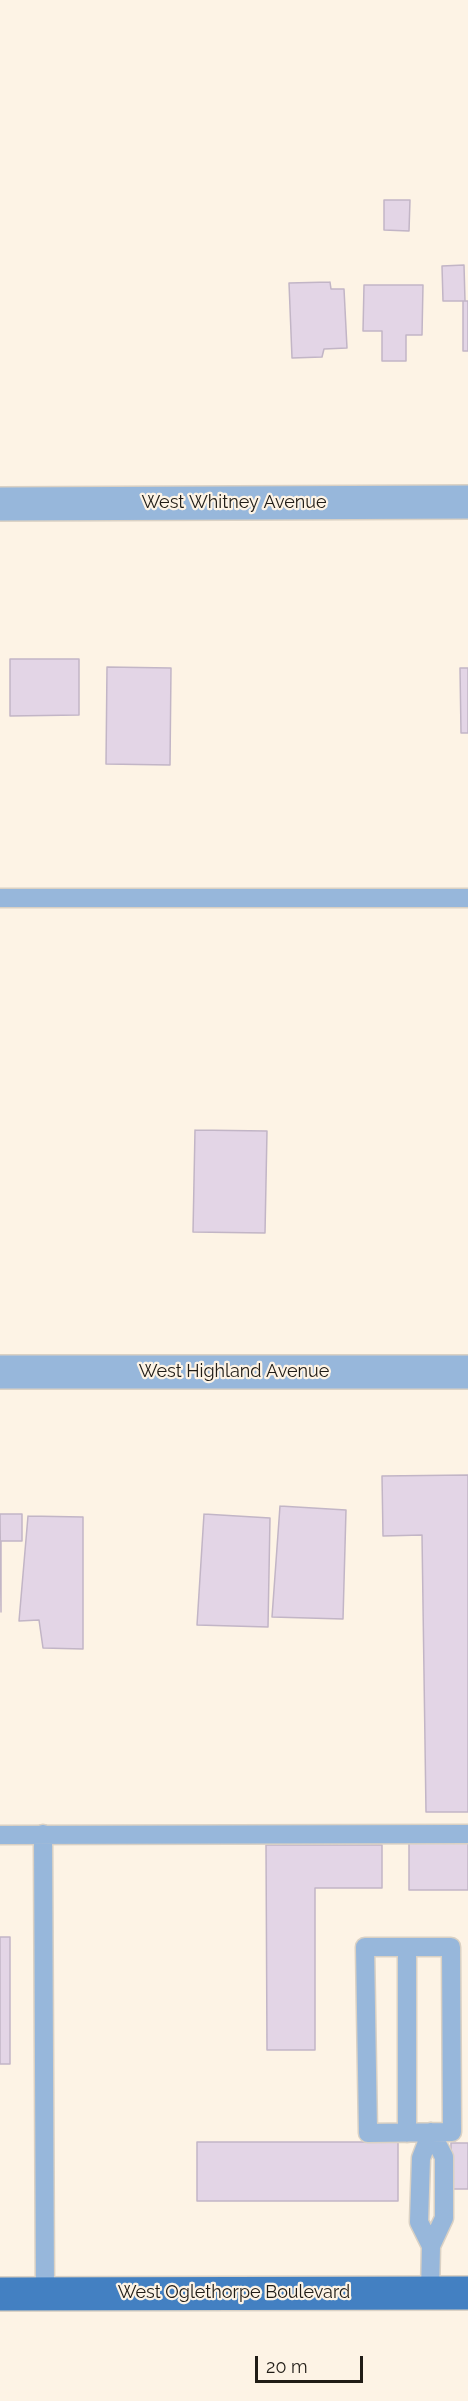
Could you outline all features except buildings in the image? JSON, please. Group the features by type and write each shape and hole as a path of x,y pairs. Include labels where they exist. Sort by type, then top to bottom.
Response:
{"main road":[{"name":"West Oglethorpe Boulevard","path":"0,2294 468,2293"}],"street":[{"name":"West Whitney Avenue","path":"0,504 468,502"},
{"name":"West Highland Avenue","path":"0,1372 468,1372"}],"lane":[{"path":"0,898 468,898"},
{"path":"43,1834 45,2294"},
{"path":"0,1835 468,1834"},
{"path":"365,1947 451,1947 452,2132 431,2132 368,2133 365,1947"},
{"path":"407,1947 407,2133"},
{"path":"430,2293 431,2246 444,2218 444,2157 431,2132"},
{"path":"431,2132 421,2158 419,2222 431,2246"}]}
